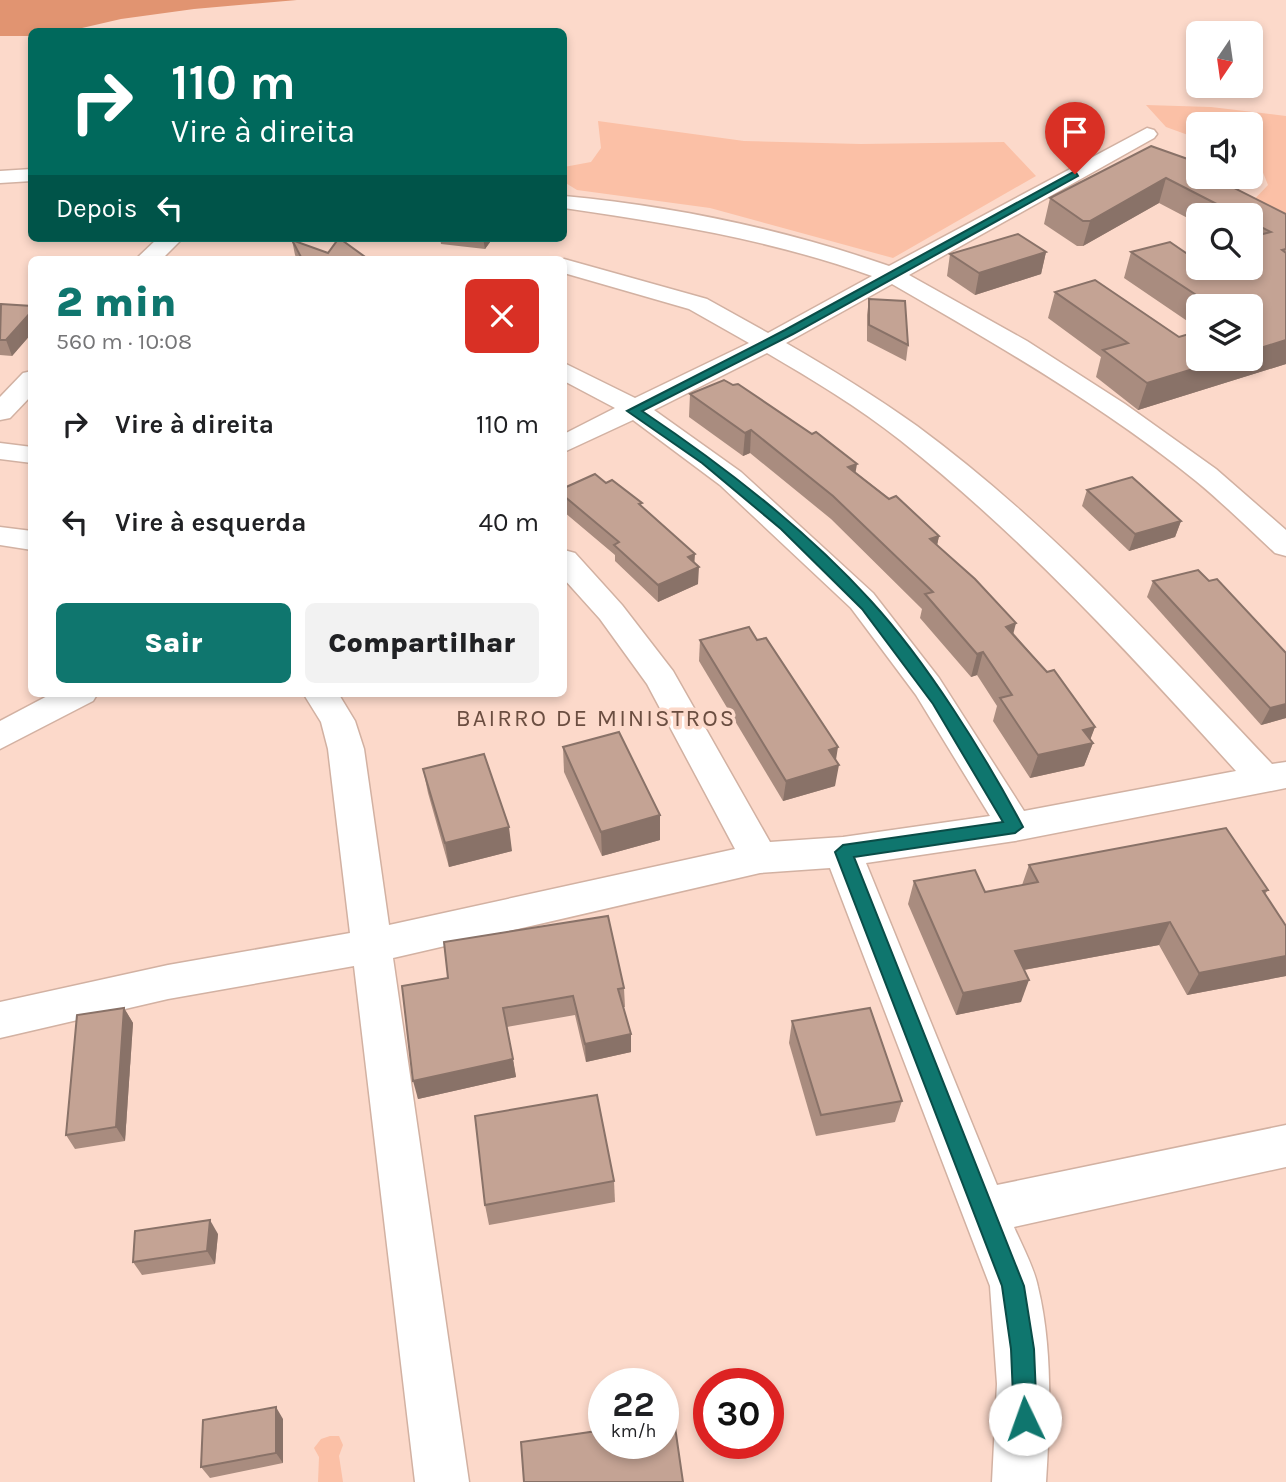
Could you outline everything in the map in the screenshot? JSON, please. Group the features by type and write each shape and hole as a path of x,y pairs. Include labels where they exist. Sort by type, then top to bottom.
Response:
{"street":[{"path":"567,443 768,343 894,276 1147,134"},
{"path":"0,177 28,175"},
{"path":"567,202 729,229 852,261 894,276 1018,346 1115,410 1206,475 1286,546"},
{"path":"152,256 168,242"},
{"path":"567,267 698,304 881,412 991,498 1066,568 1275,777"},
{"path":"567,372 592,384 707,460 786,526 867,605 938,700 1015,827"},
{"path":"0,412 28,384"},
{"path":"0,451 28,454"},
{"path":"0,536 28,540"},
{"path":"567,563 611,612 661,679 708,769 760,858"},
{"path":"0,736 73,697"},
{"path":"323,697 338,721 346,749 442,1482"},
{"path":"0,1020 168,982 371,946 760,858 843,852 1015,827 1275,777"},
{"path":"843,852 1013,1286 1022,1349 1025,1419 1019,1482"},
{"path":"983,1211 1286,1146"}],"shaded area":[{"path":"0,0 297,0 194,9 121,19 82,28 28,28 28,36 0,36"},
{"path":"1146,105 1211,107 1253,112 1186,112 1186,134 1166,127"},
{"path":"1263,113 1286,116 1286,231 1263,219 1263,203 1251,203 1268,185 1263,172"},
{"path":"598,121 744,141 861,144 1004,142 1036,176 893,258 710,208 577,190 567,184 567,166 591,162 601,148"},
{"path":"339,1436 343,1445 339,1456 343,1482 318,1482 319,1457 314,1448 321,1439"}],"building":[{"path":"1151,146 1186,158 1186,188 1166,178 1090,221 1083,221 1050,198"},
{"path":"1187,189 1236,189 1286,214 1286,249 1282,250 1286,253 1286,340 1263,347 1263,294 1195,294 1131,252 1170,242 1186,253 1186,280 1263,280 1263,234 1271,232 1263,228 1263,203 1215,203"},
{"path":"1018,234 1046,252 979,273 950,254"},
{"path":"293,242 298,242 328,253 336,242 345,242 364,256 300,256"},
{"path":"1095,280 1179,337 1186,335 1186,371 1147,383 1103,350 1128,343 1055,292"},
{"path":"869,299 905,301 908,345 869,325"},
{"path":"1,304 28,306 28,315 6,340 0,340"},
{"path":"724,380 733,385 738,384 812,434 816,432 857,464 848,467 889,499 896,496 939,536 930,539 975,579 1016,623 1006,627 1047,672 1054,670 1095,727 1083,730 1093,743 1038,755 1000,698 1012,695 983,652 977,654 925,594 933,592 833,496 751,430 745,433 690,394"},
{"path":"595,474 606,483 612,480 642,503 639,504 695,554 688,557 699,567 658,585 614,545 619,542 567,499 567,487"},
{"path":"1132,477 1181,521 1135,534 1087,490"},
{"path":"1198,570 1209,581 1217,579 1286,653 1286,704 1270,708 1153,581"},
{"path":"749,627 757,640 766,638 838,747 829,750 839,765 786,781 700,640"},
{"path":"619,732 660,815 601,832 563,747"},
{"path":"484,754 509,827 445,843 423,769"},
{"path":"1226,828 1268,890 1263,891 1286,926 1286,956 1199,973 1170,922 1015,951 1029,980 963,993 914,881 975,870 985,892 1038,882 1029,865"},
{"path":"608,916 624,988 618,989 631,1034 585,1044 573,996 503,1008 513,1059 413,1081 402,986 448,978 444,942"},
{"path":"124,1008 116,1127 66,1135 77,1015"},
{"path":"870,1008 902,1101 821,1115 792,1021"},
{"path":"597,1095 614,1181 485,1205 475,1116"},
{"path":"210,1220 207,1251 133,1262 135,1231"},
{"path":"276,1407 276,1453 201,1467 203,1420"},
{"path":"588,1432 588,1459 679,1459 679,1454 683,1482 524,1482 521,1442"}],"district":[{"name":"BAIRRO DE MINISTROS","path":"596,718"}],"route":[{"path":"1025,1419 1022,1349 1013,1286 843,852 1015,827 938,700 867,605 786,526 707,460 633,411 746,355 894,276 1075,174"}]}
